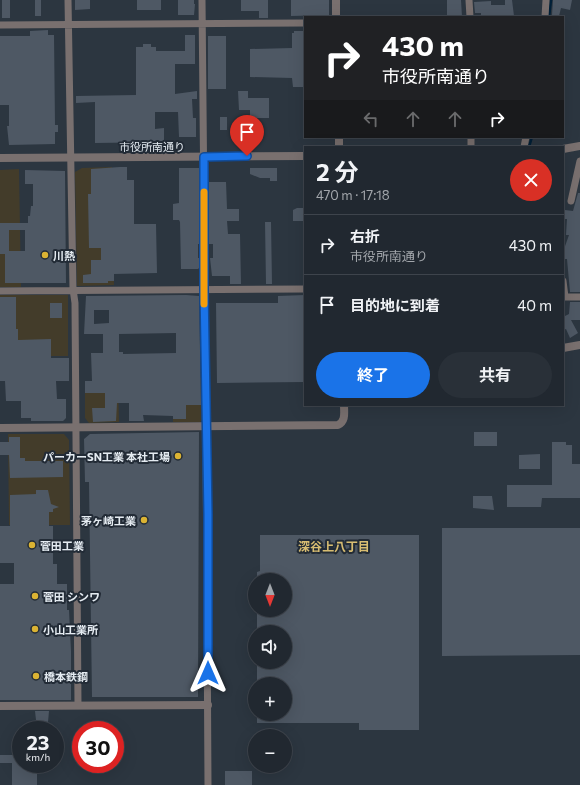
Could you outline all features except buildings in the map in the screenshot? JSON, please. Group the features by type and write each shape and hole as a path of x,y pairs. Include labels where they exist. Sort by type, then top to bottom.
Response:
{"street":[{"path":"68,0 77,428 78,705"},
{"path":"202,0 204,289 208,514 208,785"},
{"path":"336,0 336,16"},
{"path":"470,0 470,16"},
{"path":"545,16 546,0"},
{"path":"0,25 304,23"},
{"path":"564,149 580,146"},
{"name":"市役所南通り","path":"0,158 304,156"},
{"path":"571,200 580,161"},
{"path":"0,291 73,289 304,289"},
{"path":"564,297 580,297"},
{"path":"564,348 580,345"},
{"path":"0,428 338,426 342,424 344,419 344,406"},
{"path":"0,706 208,705"}],"shaded area":[{"name":"川熱","path":"112,167 114,285 77,286 75,172 82,168"},
{"path":"19,169 21,287 0,287 0,170"},
{"path":"0,295 68,295 68,356 0,356"},
{"path":"173,379 204,379 204,418 200,422 173,422"},
{"path":"85,381 118,381 119,422 89,423 85,418"},
{"path":"8,434 64,434 69,440 70,525 9,525"}],"waterway":[{"path":"549,16 551,0"},
{"path":"529,146 532,138"}],"slow traffic":[{"path":"204,192 204,304"}],"place":[{"name":"川熱","path":"45,255"},
{"name":"パーカーSN工業 本社工場","path":"178,456"},
{"name":"茅ヶ崎工業","path":"144,520"},
{"name":"菅田工業","path":"32,545"},
{"name":"菅田 シンワ","path":"35,596"},
{"name":"小山工業所","path":"35,629"},
{"name":"橋本鉄鋼","path":"36,676"}],"district":[{"name":"深谷上八丁目","path":"334,546"}],"route":[{"path":"208,673 208,514 204,289 204,157 247,156"}]}
